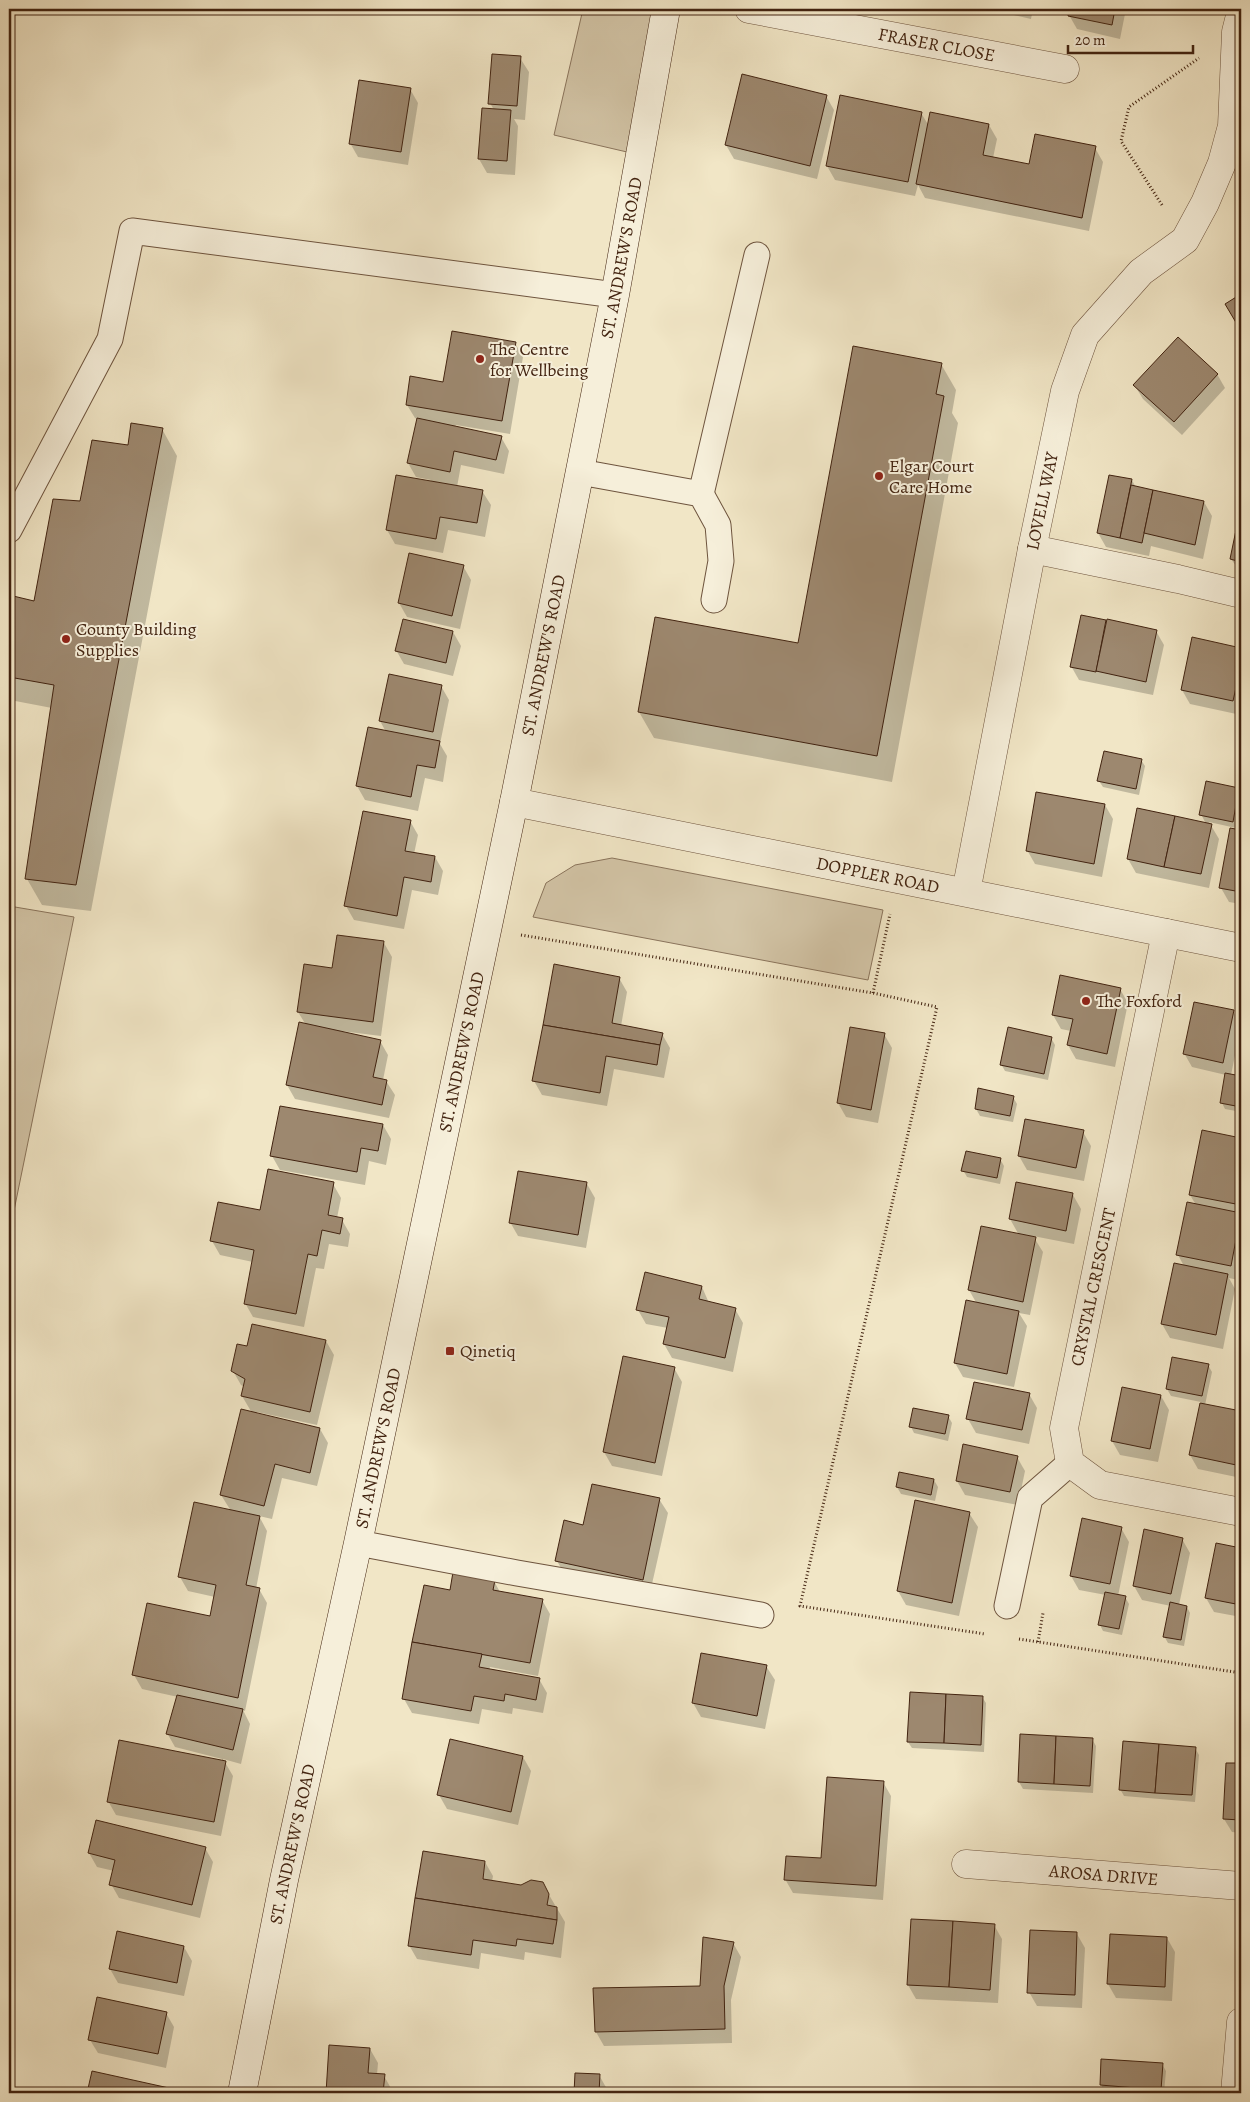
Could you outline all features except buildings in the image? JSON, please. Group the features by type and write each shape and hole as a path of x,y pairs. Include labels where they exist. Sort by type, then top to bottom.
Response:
{"street":[{"name":"ST. ANDREW'S ROAD","path":"242,2093 284,1880 358,1543 514,802 615,295 666,9"},
{"name":"FRASER CLOSE","path":"749,9 1065,69"},
{"name":"LOVELL WAY","path":"966,892 1032,550 1065,391 1085,335 1141,272 1185,240 1205,202 1238,121 1239,22"},
{"path":"1032,550 1178,579 1241,594"},
{"name":"DOPPLER ROAD","path":"514,802 1241,948"},
{"name":"CRYSTAL CRESCENT","path":"1070,1463 1064,1428 1166,933"},
{"path":"1070,1463 1100,1485 1241,1512"},
{"name":"AROSA DRIVE","path":"966,1864 1241,1886"},
{"path":"1235,2093 1241,2022"}],"lane":[{"path":"9,530 110,339 132,231 615,295"},
{"path":"714,600 721,561 718,525 701,494 757,255"},
{"path":"580,472 701,494"},
{"path":"1007,1606 1030,1498 1070,1463"},
{"path":"358,1543 516,1573 761,1614"}],"path":[{"path":"1185,240 1121,141 1129,107 1239,22"},
{"path":"873,993 898,879"},
{"path":"486,930 873,993 937,1007 800,1606 990,1635"},
{"path":"1009,1638 1241,1673"}],"shaded area":[{"path":"583,9 654,9 627,152 554,135"},
{"path":"612,858 883,910 868,980 533,917 546,883 575,865"},
{"path":"9,906 74,917 9,1235"}],"place":[{"name":"The Centre for Wellbeing","path":"480,359"},
{"name":"Elgar Court Care Home","path":"879,476"},
{"name":"County Building Supplies","path":"66,639"},
{"name":"The Foxford","path":"1086,1001"},
{"name":"Qinetiq","path":"450,1351"}]}
